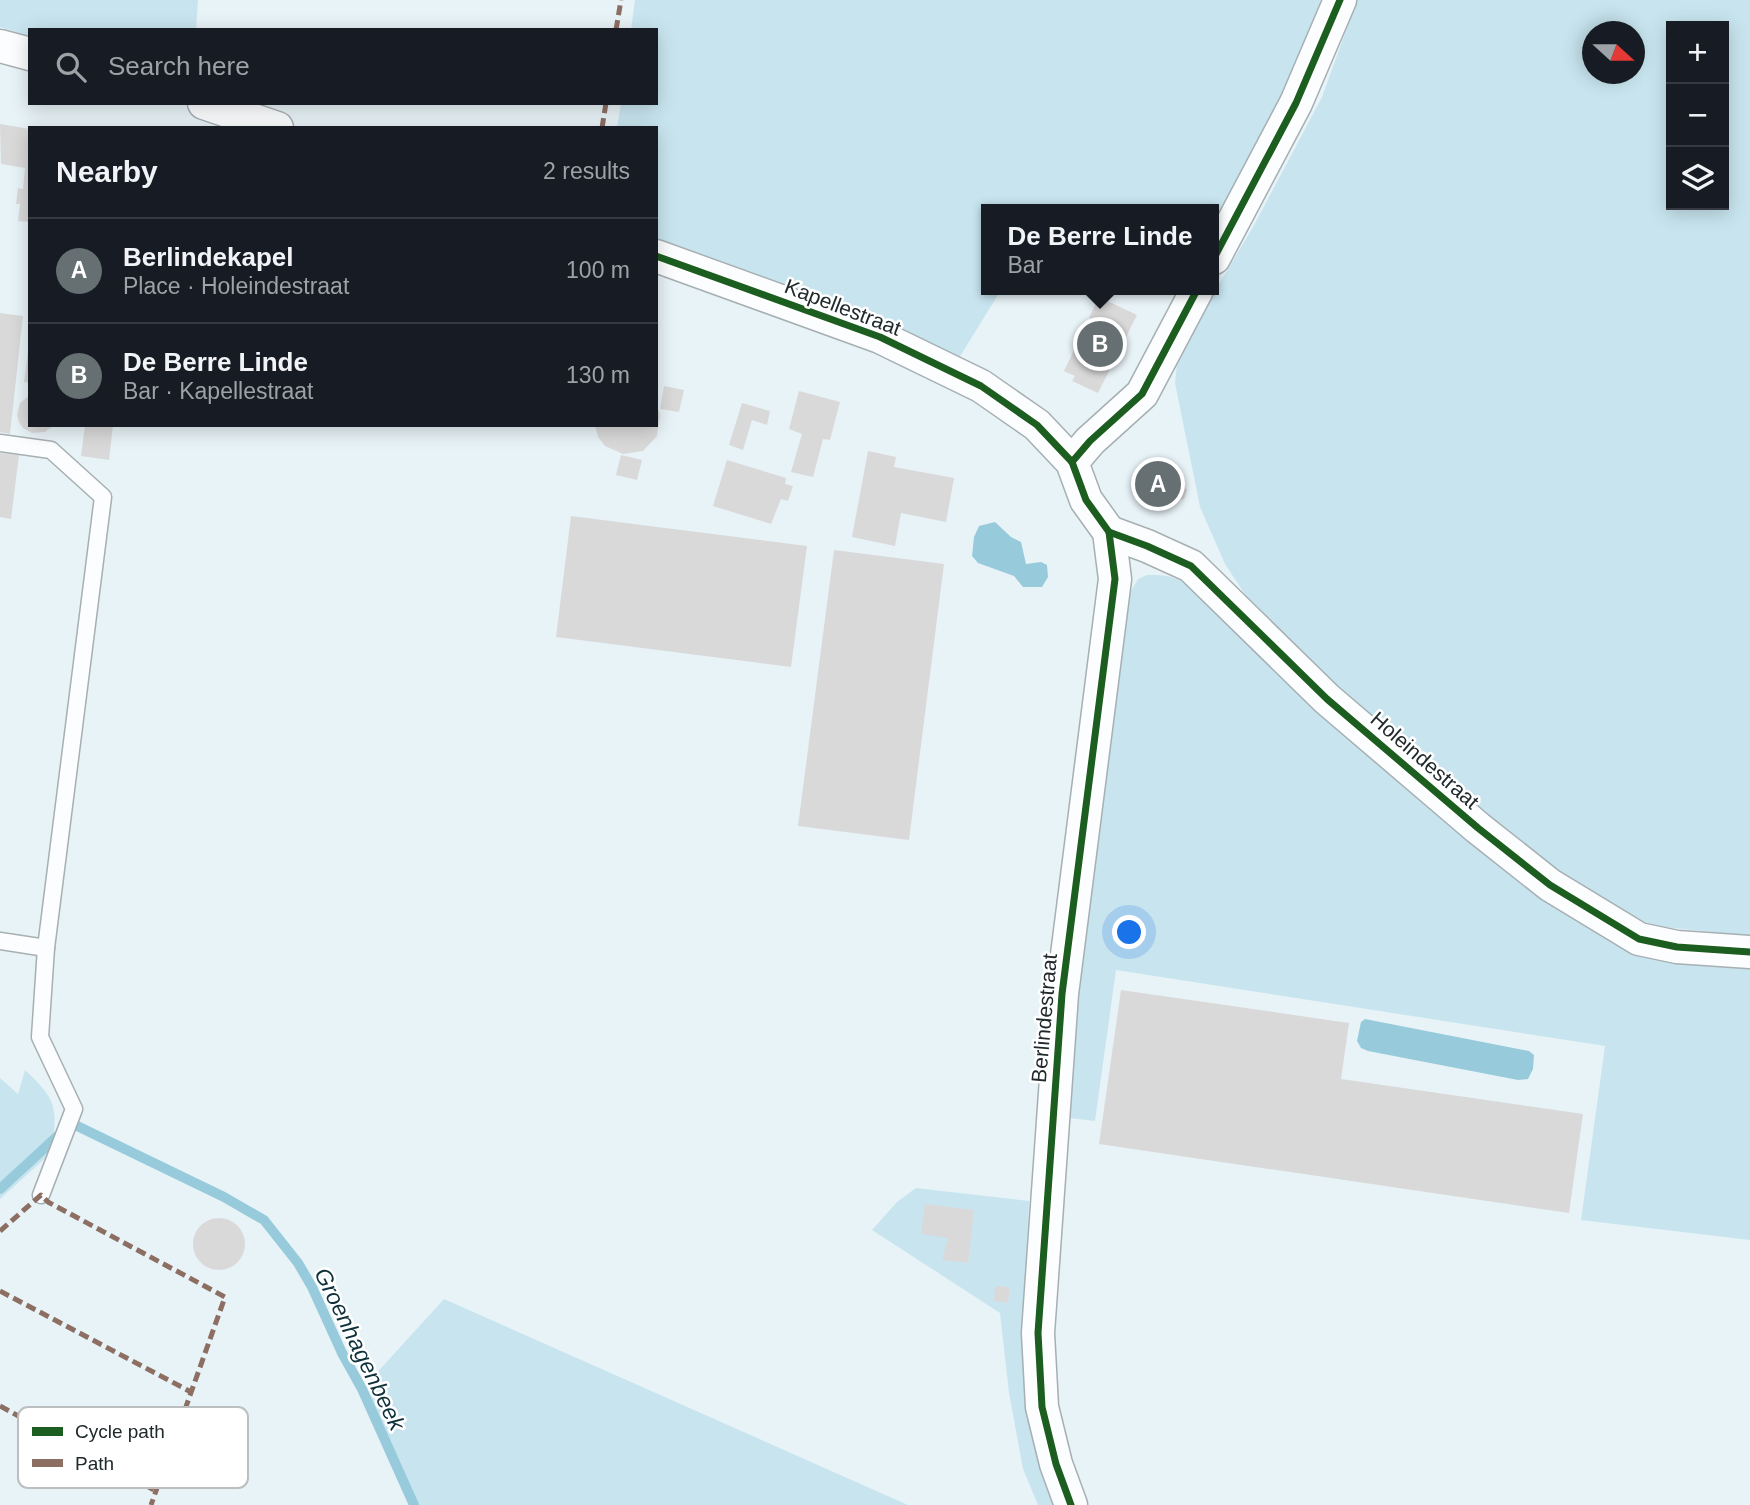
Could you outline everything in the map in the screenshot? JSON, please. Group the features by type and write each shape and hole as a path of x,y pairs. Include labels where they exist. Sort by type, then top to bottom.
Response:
{"street":[{"path":"1219,249 1296,103 1340,0"},
{"path":"0,46 28,53"},
{"path":"210,105 271,126"},
{"name":"Kapellestraat","path":"658,257 880,337 981,386 1038,425 1073,462 1086,500 1109,532"},
{"path":"1073,462 1090,441 1142,394 1194,295"},
{"name":"Holeindestraat","path":"1109,532 1191,566 1327,699 1478,828 1560,892 1639,939 1677,947 1750,952"},
{"name":"Berlindestraat","path":"1071,1505 1056,1464 1042,1407 1038,1332 1062,994 1115,579 1109,532"}],"lane":[{"path":"0,443 51,450 103,497 46,948 40,1037 74,1109 41,1195"},
{"path":"0,941 46,948"}],"shaded area":[{"path":"0,0 198,0 196,28 28,28 28,35 0,27"},
{"path":"635,0 1321,0 1281,98 1219,214 1219,204 981,204 981,295 998,295 959,358 658,245 658,126 617,126 621,105 658,105 658,28 631,28"},
{"path":"1357,0 1750,0 1750,936 1655,926 1605,904 1566,881 1465,802 1311,666 1252,605 1225,564 1200,507 1175,383 1183,344 1212,295 1219,295 1219,284 1253,227 1322,97"},
{"path":"1147,575 1170,577 1190,587 1614,941 1642,957 1690,965 1750,968 1750,1240 1581,1220 1605,1046 1116,970 1095,1121 1062,1117 1128,596 1138,579"},
{"path":"25,1070 44,1090 53,1106 55,1125 52,1152 0,1199 0,1078 18,1094"},
{"path":"916,1188 1029,1201 1024,1320 1057,1505 1038,1505 1023,1469 1009,1393 1000,1313 872,1230 897,1202"},
{"path":"444,1299 908,1505 411,1505 362,1389"}],"water":[{"path":"995,522 1011,537 1021,542 1026,564 1041,562 1047,565 1048,577 1042,587 1023,587 1014,576 978,563 972,556 974,537 979,526"},
{"path":"1365,1019 1529,1051 1534,1055 1533,1069 1528,1079 1518,1080 1368,1051 1361,1048 1357,1041 1361,1022"}],"building":[{"path":"0,124 28,129 28,222 18,221 20,204 16,204 18,188 23,189 25,168 1,164"},
{"path":"1099,297 1137,315 1098,393 1072,381 1075,376 1064,371 1085,327 1096,331 1100,323 1089,318"},
{"path":"0,313 23,316 10,434 0,432"},
{"path":"28,352 28,383 24,382"},
{"path":"664,386 684,390 679,412 660,409"},
{"path":"799,391 840,402 830,440 823,439 813,477 791,472 802,434 789,429"},
{"path":"28,397 28,427 51,427 45,432 32,433 23,428 17,415 20,403"},
{"path":"742,403 770,411 767,425 752,420 743,450 729,445"},
{"path":"658,409 660,415 657,436 643,451 623,454 605,446 598,437 596,427 658,427"},
{"path":"85,427 113,427 109,460 81,456"},
{"path":"868,451 896,457 894,467 954,478 946,522 901,513 895,546 852,537"},
{"path":"0,453 19,455 11,519 0,517"},
{"path":"621,455 642,460 637,480 616,475"},
{"path":"727,460 786,478 785,484 793,486 788,501 781,499 771,524 713,506"},
{"path":"1139,466 1181,482 1187,490 1184,499 1174,501 1132,487"},
{"path":"571,516 807,546 791,667 556,637"},
{"path":"834,550 944,564 909,840 798,826"},
{"path":"1121,990 1349,1023 1341,1079 1583,1114 1569,1213 1099,1144"},
{"path":"925,1204 974,1210 968,1263 942,1260 948,1238 921,1234"},
{"path":"219,1218 229,1220 237,1226 243,1234 243,1254 237,1262 229,1268 219,1270 209,1268 201,1262 195,1254 193,1244 195,1234 201,1226 209,1220"},
{"path":"995,1286 1010,1287 1008,1303 994,1301"}],"waterway":[{"name":"Groenhagenbeek","path":"71,1123 224,1197 264,1220 298,1263 312,1287 414,1505"},
{"name":"Groenhagenbeek","path":"0,1189 62,1132"}],"marked path":[{"path":"616,28 621,0"},
{"path":"602,126 606,105"},
{"path":"0,1231 41,1195 48,1202 225,1297 186,1407"},
{"path":"0,1291 191,1392"},
{"path":"0,1406 18,1416"},
{"path":"150,1488 156,1491"},
{"path":"151,1505 157,1488"}],"cycle path":[{"path":"1219,249 1296,103 1340,0"},
{"path":"658,257 880,337 981,386 1037,425 1072,462 1086,500 1109,532 1115,579 1062,994 1038,1333 1042,1407 1056,1464 1071,1505"},
{"path":"1072,462 1090,441 1142,394 1194,295"},
{"path":"1109,532 1191,566 1327,699 1478,828 1550,885 1639,939 1677,947 1750,952"}],"place":[{"name":"De Berre Linde","path":"1100,344"},
{"name":"Berlindekapel","path":"1158,484"}]}
